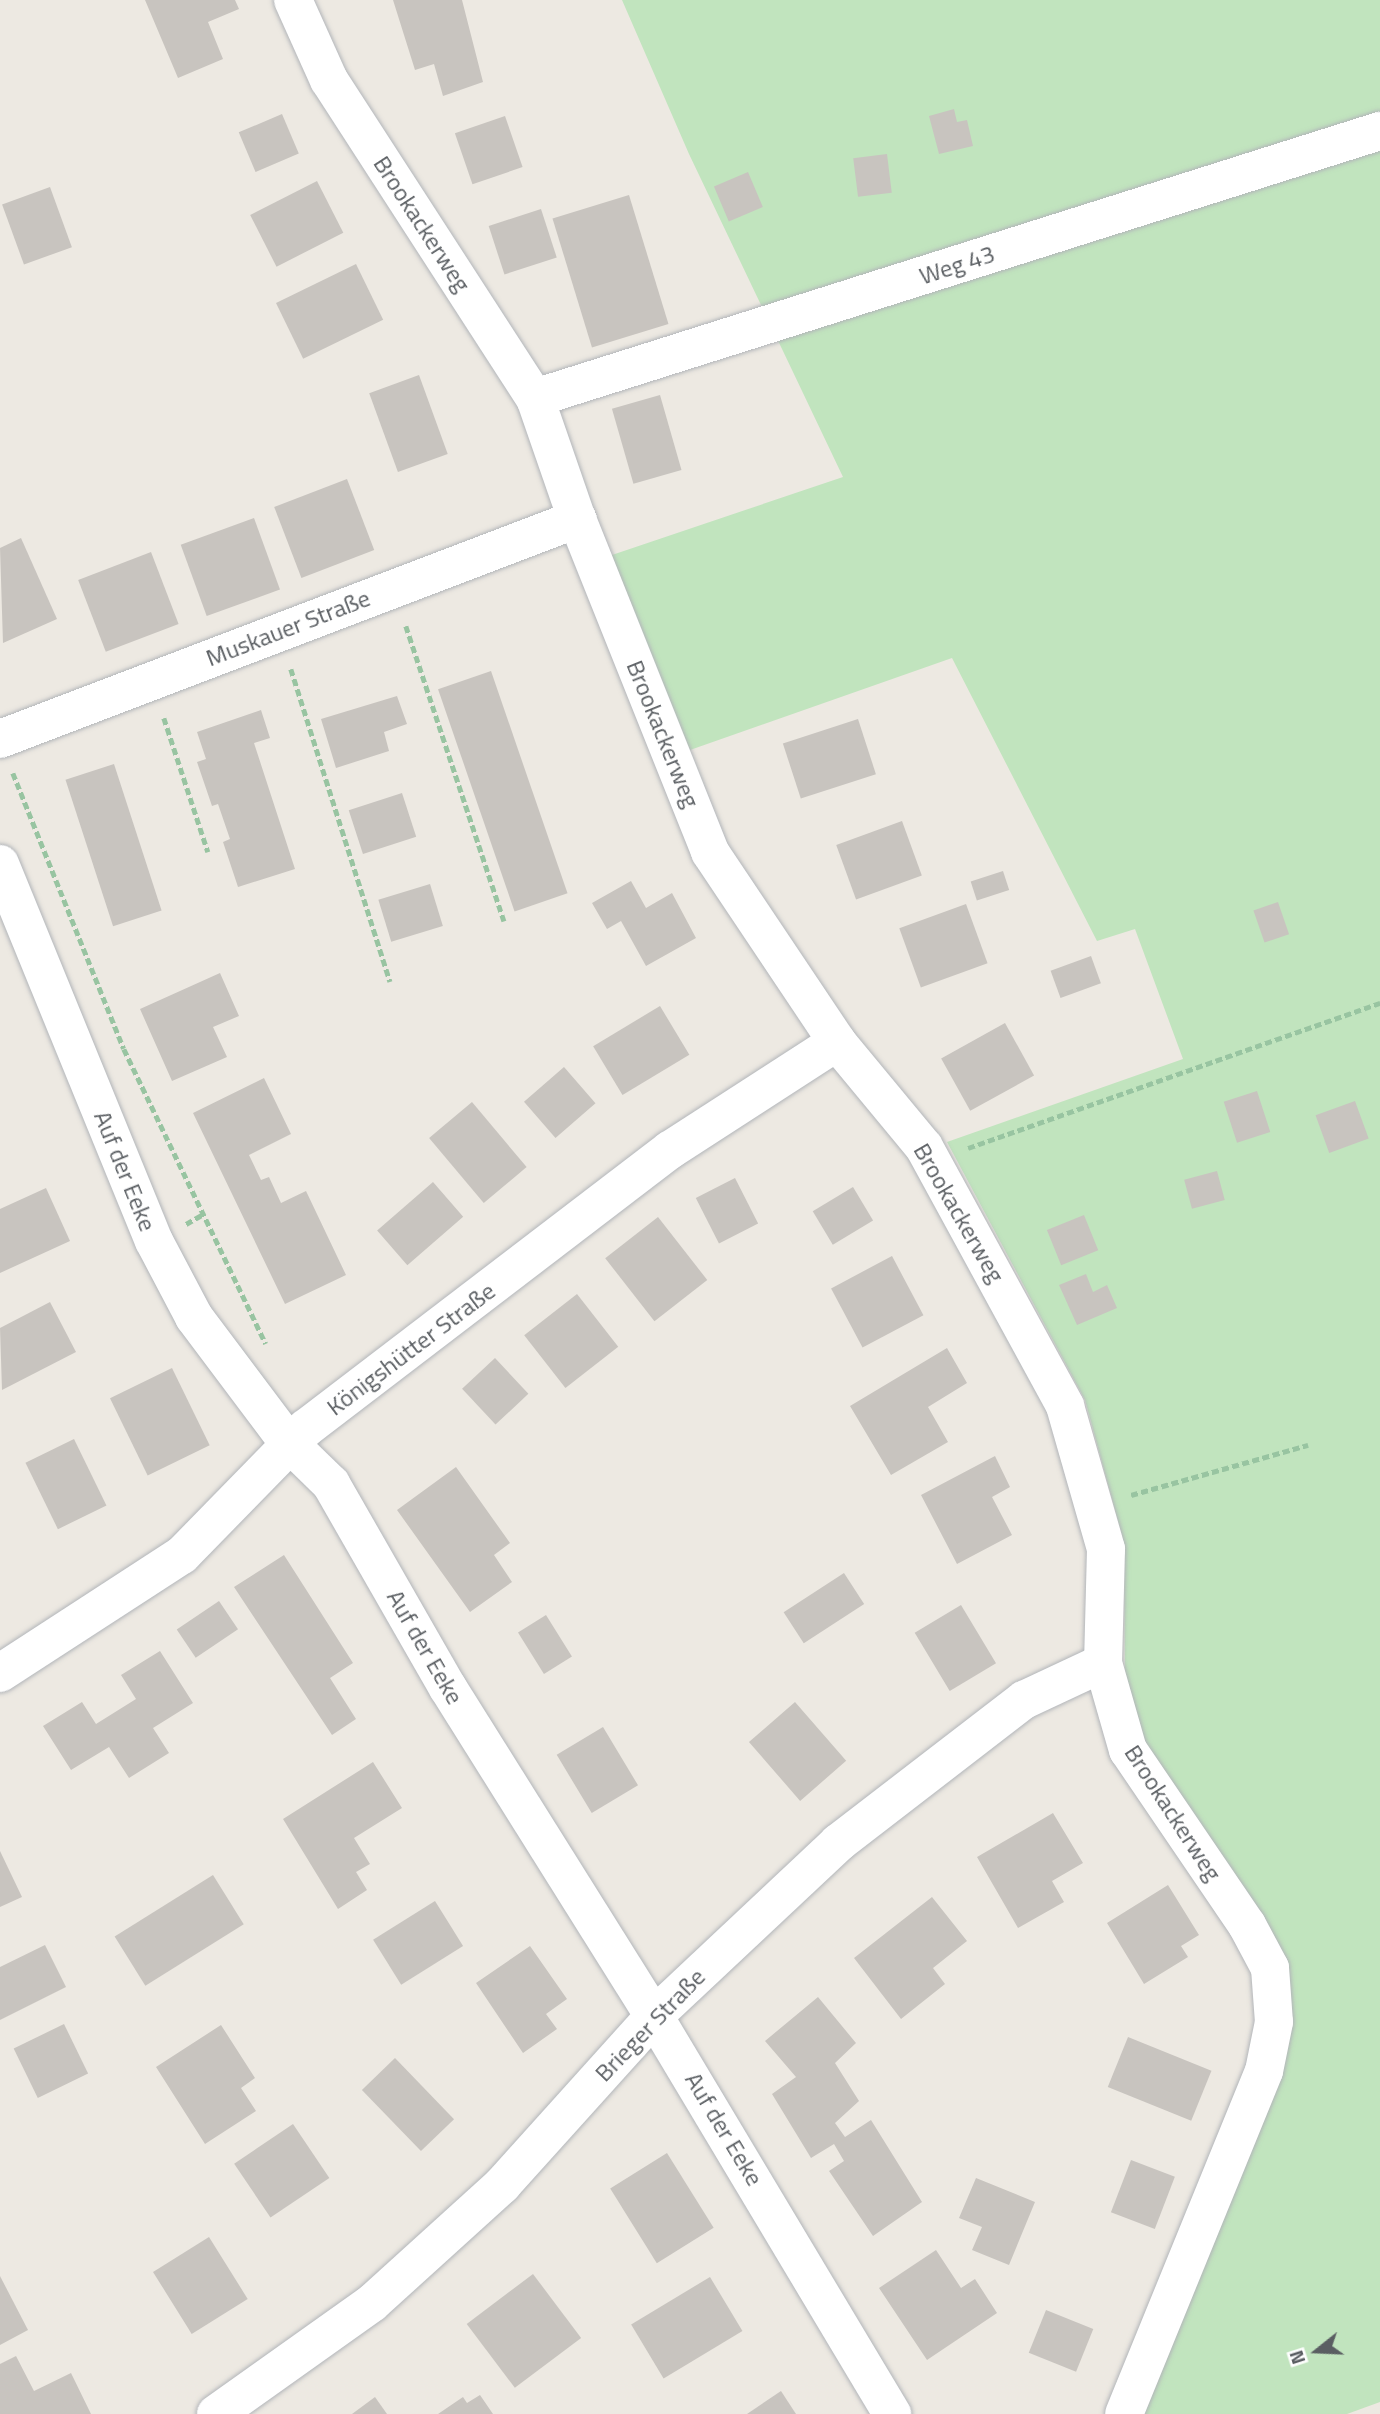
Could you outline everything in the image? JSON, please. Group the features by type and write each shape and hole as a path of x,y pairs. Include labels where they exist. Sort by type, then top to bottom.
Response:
{"street":[{"name":"Brookackerweg","path":"293,0 329,80 535,398 577,519 710,852 837,1042 932,1160 1065,1406 1106,1549 1104,1663 1128,1750 1247,1925 1270,1968 1274,2022 1264,2070 1124,2414"},
{"name":"Weg 43","path":"535,398 1380,131"},
{"name":"Muskauer Straße","path":"5,752 151,680 577,519"},
{"name":"Auf der Eeke","path":"0,864 154,1241 194,1317 288,1443 331,1484 448,1688 654,2015 892,2414"},
{"name":"Königshütter Straße","path":"0,1673 183,1555 288,1443 670,1150 837,1042"},
{"name":"Brieger Straße","path":"216,2414 382,2294 502,2185 654,2015 838,1843 1024,1700 1104,1663"}],"path":[{"path":"393,588 504,921"},
{"path":"279,632 390,982"},
{"path":"151,680 208,852"},
{"path":"5,752 124,1049 270,1353"},
{"path":"932,1160 1380,1003"},
{"path":"1094,1505 1308,1445"}],"green space":[{"path":"622,0 1380,0 1380,2402 1347,2414 1144,2414 1286,2038 1143,1742 1125,1694 1124,1543 1085,1400 947,1142 1183,1059 1135,929 1097,941 952,658 690,750 609,556 843,477 689,154"}],"building":[{"path":"145,0 235,0 239,9 208,22 223,59 178,78"},
{"path":"393,0 462,0 483,82 443,96 434,64 415,70"},
{"path":"954,109 957,122 967,120 973,146 939,154 929,116"},
{"path":"282,114 299,154 256,172 239,132"},
{"path":"505,116 523,167 472,184 455,133"},
{"path":"887,154 892,193 858,197 853,158"},
{"path":"748,172 763,207 729,221 714,186"},
{"path":"317,181 343,233 277,267 250,215"},
{"path":"50,187 72,247 24,265 2,204"},
{"path":"629,195 668,324 592,347 552,218"},
{"path":"541,209 557,258 504,274 489,226"},
{"path":"356,264 383,320 303,359 276,303"},
{"path":"419,375 448,454 398,472 369,393"},
{"path":"660,395 681,470 633,484 612,409"},
{"path":"347,479 374,550 301,578 274,507"},
{"path":"254,518 280,589 207,616 181,545"},
{"path":"21,538 57,619 3,643 0,548"},
{"path":"151,552 179,624 106,652 78,580"},
{"path":"491,671 568,893 515,911 438,689"},
{"path":"397,696 407,724 384,732 389,751 336,768 321,719"},
{"path":"261,710 270,738 254,743 295,869 238,887 223,842 230,839 218,804 212,806 197,762 206,759 197,732"},
{"path":"858,719 876,774 801,799 783,743"},
{"path":"114,764 162,910 113,926 65,780"},
{"path":"402,793 416,837 363,854 349,810"},
{"path":"902,821 922,876 856,899 836,845"},
{"path":"1003,871 1009,890 977,901 971,882"},
{"path":"631,881 646,908 672,893 696,938 646,966 621,921 607,929 592,903"},
{"path":"430,884 443,926 391,942 378,900"},
{"path":"1278,902 1289,934 1264,943 1253,910"},
{"path":"966,904 988,963 921,987 899,928"},
{"path":"1091,956 1101,983 1061,998 1051,971"},
{"path":"220,973 239,1016 213,1027 227,1057 172,1081 140,1009"},
{"path":"660,1006 689,1055 622,1095 593,1046"},
{"path":"1005,1023 1034,1075 970,1111 941,1058"},
{"path":"564,1067 595,1103 555,1138 524,1102"},
{"path":"264,1078 291,1134 249,1155 261,1180 269,1177 281,1203 306,1191 346,1275 285,1304 193,1113"},
{"path":"1257,1091 1270,1132 1237,1143 1224,1102"},
{"path":"1355,1101 1369,1139 1329,1153 1316,1115"},
{"path":"472,1102 527,1167 484,1203 429,1138"},
{"path":"1217,1171 1225,1200 1192,1209 1184,1180"},
{"path":"735,1178 758,1223 719,1243 696,1198"},
{"path":"433,1182 463,1217 407,1265 377,1231"},
{"path":"853,1187 873,1220 833,1245 813,1211"},
{"path":"46,1188 70,1241 0,1273 0,1209"},
{"path":"1084,1215 1098,1250 1061,1265 1047,1230"},
{"path":"658,1217 707,1280 654,1321 605,1258"},
{"path":"892,1256 923,1315 863,1348 831,1288"},
{"path":"1086,1274 1093,1292 1107,1285 1117,1308 1077,1325 1059,1285"},
{"path":"577,1294 618,1347 565,1388 524,1335"},
{"path":"50,1302 76,1352 2,1390 0,1328"},
{"path":"947,1348 967,1383 928,1407 948,1442 891,1475 850,1406"},
{"path":"495,1358 528,1394 496,1425 462,1389"},
{"path":"172,1368 210,1445 148,1476 110,1398"},
{"path":"74,1439 106,1506 58,1529 25,1463"},
{"path":"995,1456 1010,1487 992,1497 1012,1535 957,1564 921,1495"},
{"path":"456,1467 510,1543 494,1555 512,1582 470,1612 397,1510"},
{"path":"284,1555 353,1663 330,1678 356,1719 332,1735 234,1587"},
{"path":"844,1573 864,1604 804,1643 784,1612"},
{"path":"219,1601 238,1629 196,1658 177,1630"},
{"path":"961,1605 996,1663 950,1691 915,1633"},
{"path":"546,1615 572,1657 544,1674 518,1632"},
{"path":"160,1651 193,1703 153,1728 169,1753 129,1778 109,1747 71,1770 43,1726 82,1702 96,1724 136,1699 121,1675"},
{"path":"795,1702 846,1761 800,1801 749,1742"},
{"path":"603,1727 638,1785 592,1813 557,1755"},
{"path":"373,1762 402,1808 354,1838 370,1864 356,1872 367,1890 338,1909 283,1819"},
{"path":"1053,1813 1083,1863 1052,1881 1064,1902 1018,1928 977,1857"},
{"path":"0,1851 22,1897 0,1907"},
{"path":"213,1875 244,1924 145,1986 115,1936"},
{"path":"1168,1885 1199,1935 1181,1946 1188,1957 1144,1984 1107,1923"},
{"path":"932,1897 967,1941 933,1968 945,1984 901,2019 854,1958"},
{"path":"435,1901 463,1946 401,1985 373,1940"},
{"path":"45,1945 66,1987 0,2020 0,1967"},
{"path":"530,1946 567,1999 546,2014 557,2029 523,2053 476,1983"},
{"path":"818,1997 856,2043 835,2063 859,2101 835,2123 845,2137 871,2120 922,2202 873,2236 829,2171 844,2161 834,2144 811,2158 772,2094 796,2077 765,2041"},
{"path":"64,2024 88,2073 38,2098 14,2049"},
{"path":"221,2025 255,2078 241,2088 256,2111 205,2144 156,2067"},
{"path":"1128,2037 1211,2071 1191,2121 1108,2087"},
{"path":"395,2058 454,2119 421,2151 362,2090"},
{"path":"293,2124 329,2178 270,2218 234,2164"},
{"path":"667,2153 714,2228 657,2263 610,2189"},
{"path":"1131,2160 1175,2177 1155,2229 1111,2212"},
{"path":"976,2178 1035,2202 1009,2265 972,2250 982,2227 959,2218"},
{"path":"209,2237 248,2299 192,2334 153,2272"},
{"path":"936,2250 961,2288 975,2279 997,2313 927,2360 879,2288"},
{"path":"533,2274 581,2338 515,2388 467,2324"},
{"path":"0,2276 28,2330 0,2345"},
{"path":"710,2277 742,2331 664,2378 631,2324"},
{"path":"1046,2310 1093,2329 1076,2372 1029,2353"},
{"path":"16,2356 34,2391 71,2373 91,2414 0,2414 0,2364"},
{"path":"781,2391 796,2414 747,2414"},
{"path":"480,2395 493,2414 438,2414 463,2397 467,2403"},
{"path":"375,2397 387,2414 352,2414"}]}
